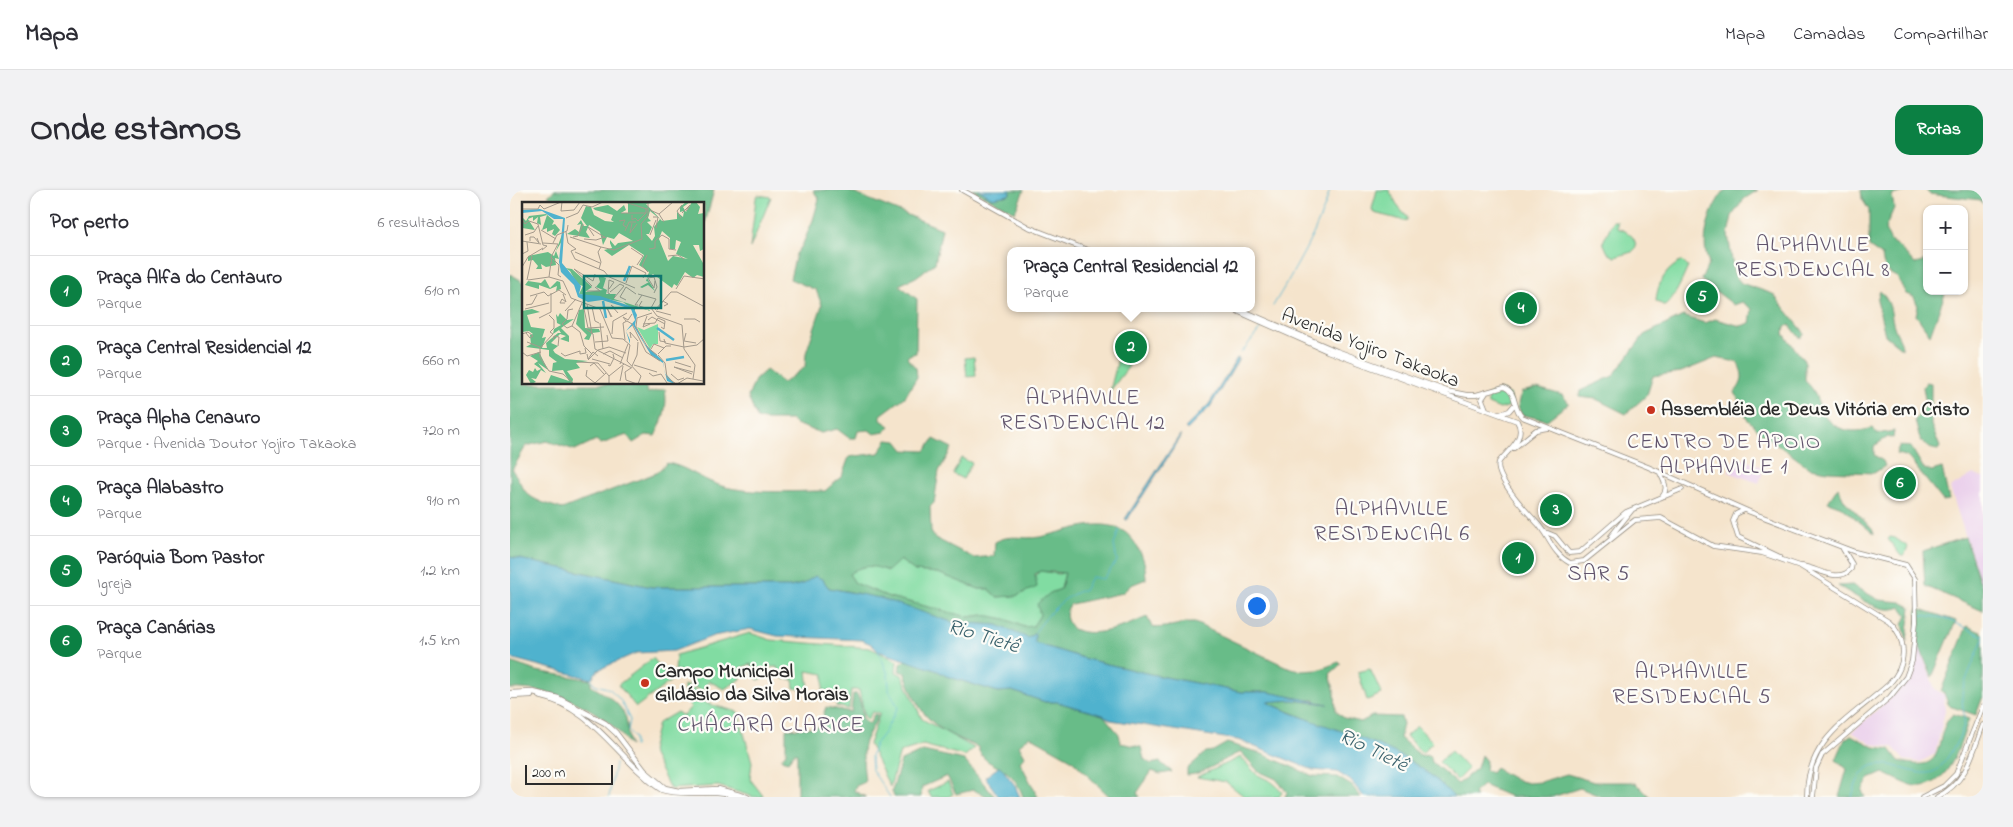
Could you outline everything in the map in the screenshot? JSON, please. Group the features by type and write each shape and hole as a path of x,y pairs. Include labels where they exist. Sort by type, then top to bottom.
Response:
{"main road":[{"path":"957,190 1028,227 1080,247"},
{"path":"962,190 988,206"},
{"name":"Avenida Yojiro Takaoka","path":"1239,312 1327,351 1517,421 1520,429 1516,443 1501,458"},
{"name":"Avenida Yojiro Takaoka","path":"1247,312 1337,351 1447,391 1467,395 1486,393"},
{"path":"1486,409 1482,399 1486,393 1504,387 1514,396 1518,413 1522,417 1659,472 1744,510 1841,547 1898,561 1911,570 1916,579 1912,661 1902,684 1822,755 1816,768 1813,797"},
{"path":"1500,414 1509,411 1515,404"},
{"path":"1550,428 1536,430 1501,458 1497,465 1498,472 1558,554 1573,563 1584,561 1635,520 1653,518 1671,522 1713,546 1762,553 1832,575 1843,575 1851,569 1852,561 1841,547"},
{"path":"1659,472 1666,487 1666,492 1662,497"},
{"path":"1543,531 1552,534 1569,553 1580,552 1633,508 1682,489"},
{"path":"1608,540 1633,508"},
{"path":"1744,510 1736,514 1733,521 1738,536 1790,562"},
{"path":"1800,566 1889,621 1898,632 1903,649 1902,662 1893,680 1826,739 1816,752 1808,776 1807,797"},
{"path":"510,694 534,692 558,698 608,726 618,736 643,770 665,788 680,791 718,789 747,797"},
{"path":"510,694 540,696 563,703 579,712 647,778 664,791 679,795 718,792 737,797"},
{"path":"1922,797 1944,786 1956,774 1983,706"},
{"path":"1937,797 1954,787 1960,779 1983,724"},
{"path":"601,733 602,727 608,726"},
{"path":"612,744 617,740 618,736"}],"shaded area":[{"path":"1736,456 1764,468 1759,483 1728,472"},
{"path":"1973,474 1983,478 1983,590 1950,488"},
{"path":"1917,641 1935,689 1944,695 1945,711 1935,754 1920,762 1904,760 1893,747 1871,744 1852,732 1898,691 1906,681 1912,672"}],"green space":[{"path":"555,190 714,190 705,223 705,202 556,202 548,196"},
{"path":"813,190 846,190 942,229 935,263 916,277 899,285 917,299 916,353 909,355 907,358 916,368 917,377 905,397 881,415 881,420 890,426 885,432 874,434 869,430 858,431 856,438 849,438 837,429 821,433 795,424 792,420 764,420 757,418 748,397 755,380 766,370 783,383 805,367 806,353 822,305 816,290 790,279 796,254 802,246 813,220 819,199"},
{"path":"972,190 979,190 992,198 1009,195 1011,190 1024,190 1015,212"},
{"path":"1377,190 1389,190 1399,208 1408,218 1406,221 1374,213 1372,209"},
{"path":"1725,190 1758,190 1744,199 1732,216 1728,234 1734,274 1741,283 1773,294 1803,331 1804,335 1800,338 1790,325 1785,326 1784,334 1805,362 1805,381 1813,391 1825,416 1836,426 1849,431 1872,428 1877,434 1894,431 1893,438 1888,437 1874,446 1874,455 1883,461 1885,466 1874,473 1828,471 1810,468 1760,432 1747,419 1735,392 1742,378 1737,362 1716,358 1681,372 1653,376 1647,395 1626,414 1596,399 1579,397 1580,391 1613,376 1644,335 1683,316 1705,323 1715,319 1741,326 1750,323 1752,309 1742,302 1734,305 1701,280 1709,263 1705,245 1708,225 1715,205"},
{"path":"1861,190 1912,190 1892,195 1894,208 1885,229 1891,242 1897,245 1915,264 1923,262 1923,295 1945,295 1930,335 1916,315 1918,306 1914,297 1906,294 1897,277 1886,269 1882,256 1869,247 1869,210 1862,199"},
{"path":"1926,190 1983,190 1983,204 1981,200 1929,194"},
{"path":"758,195 771,197 750,248 756,198"},
{"path":"1613,221 1617,221 1617,228 1633,237 1636,248 1632,252 1615,257 1608,253 1603,242"},
{"path":"1682,261 1688,267 1676,293 1665,306 1656,301 1658,288 1667,272"},
{"path":"510,274 522,281 522,385 644,385 648,393 665,389 666,402 664,414 655,436 646,435 633,443 627,435 601,444 596,440 575,450 547,441 526,446 512,470 525,491 537,500 562,509 656,473 667,463 710,481 740,490 769,492 825,491 842,476 849,457 879,453 887,440 897,441 904,450 925,451 934,439 952,448 939,471 934,503 930,507 931,532 935,538 974,558 994,556 995,542 1001,539 1040,537 1091,525 1116,527 1126,533 1135,543 1144,560 1146,579 1131,585 1122,593 1071,604 1066,617 1073,629 1091,633 1101,632 1147,617 1152,627 1156,628 1195,623 1285,666 1302,671 1318,670 1339,662 1341,664 1330,674 1335,693 1336,711 1344,718 1361,722 1372,716 1401,717 1403,724 1400,738 1420,755 1430,756 1432,762 1458,784 1477,768 1481,755 1486,761 1485,770 1491,773 1495,768 1516,780 1528,783 1540,782 1567,774 1594,782 1631,782 1637,784 1650,797 1602,797 1580,788 1552,797 1511,797 1483,785 1474,793 1476,797 1454,797 1412,762 1266,702 1292,700 1315,703 1315,700 1302,700 1268,692 1241,692 1086,659 1034,643 1034,633 1029,639 997,625 952,622 856,593 829,588 822,579 790,587 651,587 510,557","holes":["900,560 915,571 938,573 979,589 989,589 996,597 1016,596 1037,587 1035,574 1040,571 1065,573 1061,589 1050,593 1037,604 1040,615 1033,626 1024,627 1005,619 984,615 968,617 889,597 855,583 849,574 863,567 888,571"]},
{"path":"1880,291 1889,305 1902,349 1885,335 1877,300"},
{"path":"1135,333 1143,339 1144,347 1136,359 1127,362 1120,355 1119,344 1126,334"},
{"path":"974,357 976,376 967,377 965,358"},
{"path":"1118,359 1129,366 1110,391"},
{"path":"1926,382 1931,383 1931,425 1940,447 1938,450 1927,447 1924,444 1919,436 1915,420 1926,405 1923,387"},
{"path":"1537,388 1562,395 1569,403 1547,420 1522,415 1518,404 1522,392"},
{"path":"1501,390 1510,395 1512,403 1510,406 1500,409 1488,404 1487,396"},
{"path":"1899,446 1911,447 1924,469 1932,471 1942,468 1949,500 1943,501 1906,456 1896,454"},
{"path":"961,458 972,463 963,479 953,474"},
{"path":"1838,487 1844,500 1872,529 1874,534 1842,507 1828,502"},
{"path":"1890,537 1895,538 1908,547 1904,556 1901,556 1888,539"},
{"path":"1965,537 1983,591 1983,611 1925,586 1923,551"},
{"path":"1518,546 1526,550 1530,558 1526,566 1518,570 1510,566 1506,558 1510,550"},
{"path":"900,560 915,571 938,573 979,589 989,589 996,597 1016,596 1040,571 1059,574 1065,572 1061,589 1050,593 1033,626 1024,627 1005,619 984,615 968,617 889,597 855,583 849,574 857,568"},
{"path":"1852,585 1879,600 1901,602 1911,607 1907,641 1903,625 1907,615 1901,607 1885,609 1877,607 1838,586"},
{"path":"1918,608 1956,621 1932,677 1916,638"},
{"path":"1967,626 1983,633 1983,696 1976,715 1949,706 1944,693 1941,691"},
{"path":"750,633 771,640 870,648 897,661 896,672 902,675 922,719 974,748 965,756 923,745 900,752 890,787 869,744 880,713 872,712 868,720 865,717 859,690 851,690 849,709 836,706 838,694 823,690 824,674 807,671 809,690 794,688 793,679 784,679 777,667 768,667 769,676 758,680 751,664 740,668 741,679 724,689 709,681 702,691 689,684 689,680 679,670 675,673 676,655"},
{"name":"Campo Municipal Gildásio da Silva Morais","path":"653,658 671,681 636,707 618,685"},
{"path":"907,659 946,676 998,692 1012,691 1045,702 1057,702 1103,715 1119,734 1120,743 1141,747 1144,759 1151,764 1160,762 1172,772 1160,774 1152,771 1137,793 1140,797 1110,797 1071,759 1030,736 1019,745 1025,756 1020,762 1038,797 1023,797 1013,778 1007,772 987,761 980,753 978,747 940,728 923,712 905,673 899,671 900,664"},
{"path":"510,662 536,671 591,680 591,686 611,699 623,712 626,718 630,746 607,721 577,703 561,696 544,692 510,689"},
{"path":"1370,669 1382,694 1367,700 1358,672"},
{"path":"684,685 704,695 705,703 738,712 752,762 750,779 764,797 754,797 718,786 670,789 651,751 658,723 677,712 683,716 691,707 684,700"},
{"path":"853,694 857,694 861,704 863,719 869,725 874,714 878,715 864,747 865,782 856,786 854,791 866,797 797,797 797,753 794,753 788,761 781,759 786,753 786,729 819,727 826,707 851,712"},
{"path":"1953,714 1969,719 1952,763 1937,780 1928,785 1916,786 1904,783 1883,773 1869,779 1862,791 1865,797 1839,797 1847,769 1836,760 1845,739 1851,735 1874,747 1890,749 1899,761 1916,764 1927,763 1933,759 1946,723"},
{"path":"1417,726 1433,742 1422,753 1406,736"},
{"path":"1227,743 1260,753 1313,776 1337,777 1352,786 1361,797 1285,797 1287,792 1276,779 1258,771 1241,752 1200,772 1187,775 1187,769 1206,752 1213,751"},
{"path":"923,751 964,760 995,797 989,797 973,790 956,794 947,776 922,787 921,797 894,797 892,791 901,761"},
{"path":"1451,751 1468,769 1457,780 1439,762"},
{"path":"1241,757 1256,774 1272,782 1282,791 1279,797 1245,797 1226,782 1197,777"},
{"path":"948,782 953,794 948,797 931,797 928,791"}],"water":[{"path":"979,190 1011,190 1009,195 992,198"},
{"path":"1237,358 1239,359 1210,407 1187,430 1185,428 1209,404"},
{"path":"1180,435 1181,437 1127,520 1125,519"},
{"name":"Rio Tietê","path":"510,557 651,587 790,587 803,584 815,576 822,579 829,588 880,598 952,622 997,625 1028,638 1035,633 1035,643 1086,659 1241,692 1268,692 1328,704 1292,700 1267,702 1389,750 1412,762 1434,778 1454,797 1364,797 1351,781 1337,772 1313,770 1238,740 1111,720 1103,715 1057,702 1045,702 1012,691 998,692 946,676 938,671 878,651 871,644 862,640 777,636 750,629 713,636 674,651 636,653 598,670 591,679 510,658"},
{"path":"1000,766 1014,784 1020,797 999,797 985,777"}],"waterway":[{"path":"1273,306 1298,264 1319,221 1330,190"},
{"path":"1241,353 1261,328"},
{"path":"1035,632 1057,606 1069,596 1085,589 1091,577 1103,579 1117,561 1114,545 1119,530"},
{"path":"1921,615 1945,618 1983,636"},
{"path":"1852,797 1859,778 1869,767 1880,764 1892,765 1916,772 1928,773 1942,765 1954,747 1963,728 1963,689 1983,639"},
{"path":"878,650 888,674 889,690 898,707 884,733 875,744 871,756 872,770 890,797"},
{"path":"591,677 594,684 610,689 621,701 630,720 628,730 634,738 634,746"},
{"path":"609,797 615,764"}],"place":[{"name":"Paróquia Bom Pastor","path":"1702,297"},
{"name":"Praça Alabastro","path":"1521,308"},
{"name":"Praça Central Residencial 12","path":"1131,347"},
{"name":"Assembléia de Deus Vitória em Cristo","path":"1651,410"},
{"name":"Praça Canárias","path":"1900,483"},
{"name":"Praça Alpha Cenauro","path":"1556,510"},
{"name":"Praça Alfa do Centauro","path":"1518,558"},
{"name":"Campo Municipal Gildásio da Silva Morais","path":"645,683"}],"district":[{"name":"ALPHAVILLE RESIDENCIAL 8","path":"1813,258"},
{"name":"ALPHAVILLE RESIDENCIAL 12","path":"1083,412"},
{"name":"CENTRO DE APOIO ALPHAVILLE 1","path":"1724,456"},
{"name":"ALPHAVILLE RESIDENCIAL 6","path":"1392,522"},
{"name":"SAR 5","path":"1599,575"},
{"name":"ALPHAVILLE RESIDENCIAL 5","path":"1692,686"},
{"name":"CHÁCARA CLARICE","path":"771,726"}]}
